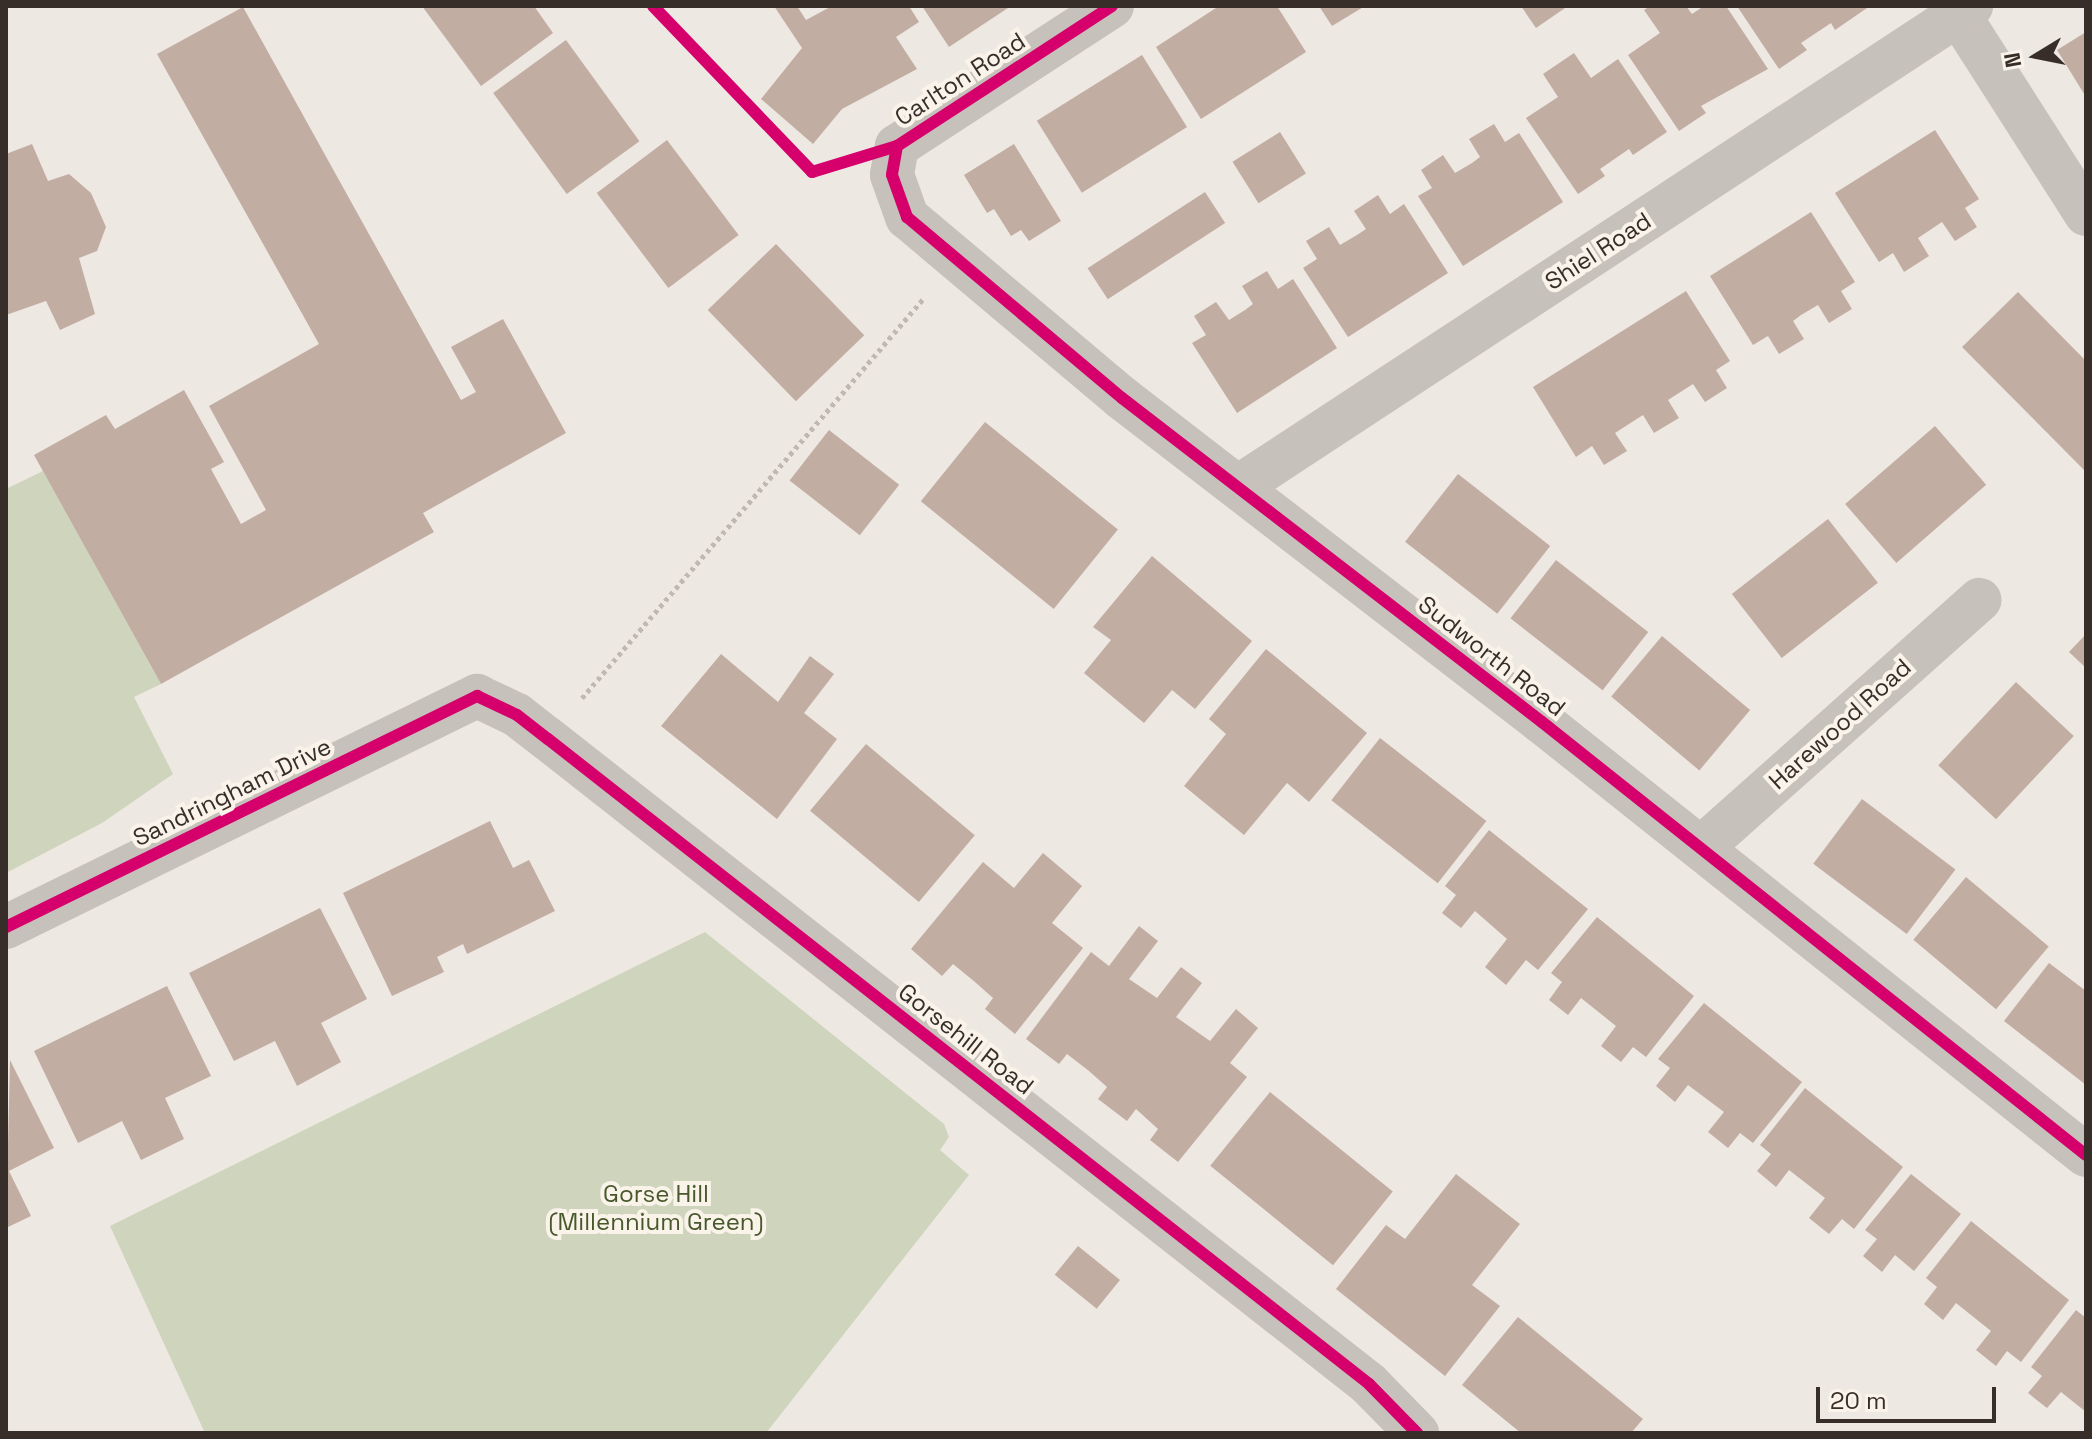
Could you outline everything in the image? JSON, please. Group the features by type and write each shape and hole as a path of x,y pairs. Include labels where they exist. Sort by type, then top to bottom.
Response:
{"street":[{"name":"Carlton Road","path":"892,175 897,146 1112,6"},
{"path":"1961,9 2086,214"},
{"name":"Shiel Road","path":"1238,487 1961,9"},
{"name":"Sudworth Road","path":"892,175 907,217 956,260 1238,487 1701,848 2086,1155"},
{"name":"Harewood Road","path":"1701,848 1979,600"},
{"name":"Gorsehill Road","path":"477,696 517,715 548,739 1369,1384 1417,1433"},
{"name":"Sandringham Drive","path":"6,927 477,696"}],"path":[{"path":"548,739 956,260"}],"green space":[{"path":"43,471 161,684 134,697 173,774 102,823 6,873 6,489"},
{"name":"Gorse Hill (Millennium Green)","path":"705,932 944,1124 949,1137 940,1150 969,1175 766,1433 205,1433 110,1226"}],"building":[{"path":"422,6 534,6 553,33 481,86"},
{"path":"774,6 797,6 806,20 832,6 909,6 919,22 896,37 917,69 842,109 813,144 761,99 802,48"},
{"path":"922,6 1011,6 949,47"},
{"path":"1219,6 1277,6 1306,52 1201,119 1156,47"},
{"path":"1319,6 1365,6 1332,26"},
{"path":"1521,6 1568,6 1536,28"},
{"path":"1650,6 1686,6 1692,14 1704,6 1726,6 1768,69 1701,106 1706,113 1679,131 1628,55 1660,33 1644,10"},
{"path":"1737,6 1870,6 1835,30 1831,23 1801,43 1807,50 1779,69"},
{"path":"243,7 461,400 476,392 451,347 503,319 566,433 423,513 434,532 161,684 34,455 106,415 115,429 184,390 224,462 211,469 241,524 266,510 209,406 319,344 157,54"},
{"path":"2086,32 2086,97 2057,50"},
{"path":"566,40 639,141 567,194 493,93"},
{"path":"1574,53 1591,78 1618,59 1667,132 1633,155 1629,149 1600,169 1605,176 1578,194 1526,118 1558,97 1543,74"},
{"path":"1142,55 1187,127 1082,193 1037,121"},
{"path":"1494,124 1505,142 1519,133 1563,202 1463,266 1418,196 1432,188 1421,170 1443,155 1455,173 1472,163 1480,157 1469,139"},
{"path":"1935,130 1979,199 1965,208 1977,227 1955,241 1942,222 1918,238 1929,256 1904,272 1893,253 1879,262 1835,193"},
{"path":"1280,132 1306,174 1258,203 1233,162"},
{"path":"667,140 739,235 668,288 597,193"},
{"path":"32,144 48,181 69,174 91,193 106,227 97,251 79,258 95,314 60,330 46,301 6,315 6,154"},
{"path":"1014,144 1061,221 1029,241 1021,230 1011,236 994,209 987,213 964,175"},
{"path":"1205,192 1225,223 1108,299 1088,268"},
{"path":"1378,195 1390,214 1404,204 1448,273 1348,337 1303,268 1317,259 1306,241 1329,227 1340,245 1357,235 1366,229 1354,211"},
{"path":"1811,212 1855,282 1841,291 1852,309 1829,323 1818,305 1801,315 1793,321 1804,339 1779,354 1768,336 1753,345 1710,276"},
{"path":"776,244 864,335 796,401 708,310"},
{"path":"1267,271 1278,289 1293,279 1337,348 1237,413 1192,343 1206,335 1194,316 1216,302 1229,320 1253,304 1242,286"},
{"path":"1686,291 1730,361 1716,370 1727,388 1705,402 1693,384 1668,400 1679,418 1654,433 1643,415 1615,433 1627,451 1604,465 1592,446 1576,457 1533,387"},
{"path":"2018,292 2086,361 2086,472 1962,347"},
{"path":"985,422 1118,530 1054,609 921,501"},
{"path":"1935,426 1986,485 1896,563 1845,504"},
{"path":"829,430 899,485 860,535 790,480"},
{"path":"1458,474 1550,546 1497,614 1405,542"},
{"path":"1828,519 1878,583 1782,658 1732,594"},
{"path":"1152,556 1252,641 1195,709 1172,690 1144,723 1084,673 1111,640 1093,627"},
{"path":"1556,560 1648,632 1603,690 1510,618"},
{"path":"2086,634 2086,668 2069,652"},
{"path":"1662,636 1750,710 1699,770 1611,697"},
{"path":"1266,649 1367,733 1309,802 1287,783 1244,835 1184,786 1226,734 1209,719"},
{"path":"721,654 778,702 810,656 834,674 804,713 837,739 777,819 661,726"},
{"path":"2016,682 2074,736 1996,819 1938,765"},
{"path":"1380,738 1486,821 1438,883 1331,800"},
{"path":"866,744 975,835 919,902 810,811"},
{"path":"1862,799 1955,869 1907,934 1813,864"},
{"path":"490,821 513,868 529,860 555,911 467,954 463,944 437,957 444,972 392,996 343,893"},
{"path":"1489,830 1588,909 1538,970 1526,960 1506,985 1485,967 1507,939 1475,911 1461,928 1442,913 1456,895 1445,886"},
{"path":"1043,853 1082,886 1052,923 1083,948 1015,1034 985,1009 993,998 953,964 942,976 911,949 983,862 1014,888"},
{"path":"1966,877 2049,946 1996,1009 1913,940"},
{"path":"320,908 367,999 321,1023 341,1062 297,1086 275,1041 234,1061 189,973"},
{"path":"1597,917 1694,996 1646,1057 1633,1047 1621,1062 1601,1046 1616,1026 1581,998 1568,1015 1549,1000 1562,982 1551,973"},
{"path":"1139,926 1158,941 1129,979 1157,998 1181,967 1202,983 1176,1017 1210,1041 1236,1009 1258,1028 1230,1063 1247,1077 1178,1162 1150,1140 1158,1129 1136,1109 1127,1121 1098,1099 1107,1087 1089,1071 1067,1054 1059,1064 1026,1039 1091,952 1109,966"},
{"path":"2049,963 2086,991 2086,1085 2004,1021"},
{"path":"167,986 211,1076 165,1098 184,1139 141,1160 122,1121 78,1143 34,1051"},
{"path":"1704,1003 1802,1082 1753,1143 1740,1133 1728,1148 1708,1132 1724,1112 1688,1085 1675,1102 1656,1086 1670,1068 1658,1059"},
{"path":"10,1060 54,1148 9,1171 31,1216 6,1228"},
{"path":"1805,1088 1903,1167 1854,1229 1842,1219 1829,1234 1809,1218 1825,1198 1789,1170 1776,1187 1757,1171 1771,1154 1760,1145"},
{"path":"1270,1092 1393,1191 1333,1265 1210,1166"},
{"path":"1456,1174 1520,1224 1472,1285 1500,1306 1445,1376 1336,1289 1386,1225 1405,1239"},
{"path":"1911,1174 1961,1214 1914,1271 1895,1255 1882,1272 1863,1256 1877,1239 1865,1230"},
{"path":"1971,1221 2069,1300 2021,1362 2007,1351 1996,1366 1976,1350 1991,1331 1956,1303 1943,1320 1924,1304 1937,1287 1926,1278"},
{"path":"1078,1246 1120,1280 1097,1309 1055,1275"},
{"path":"2076,1310 2086,1318 2086,1412 2061,1392 2047,1408 2028,1393 2042,1376 2031,1367"},
{"path":"1518,1317 1643,1419 1631,1433 1521,1433 1462,1385"}],"cycle path":[{"path":"653,6 812,172 897,146"},
{"path":"1112,6 897,146 892,175 907,217 1122,398 1542,722 2086,1155"},
{"path":"6,927 477,696 517,715 548,739 1369,1384 1417,1433"}]}
